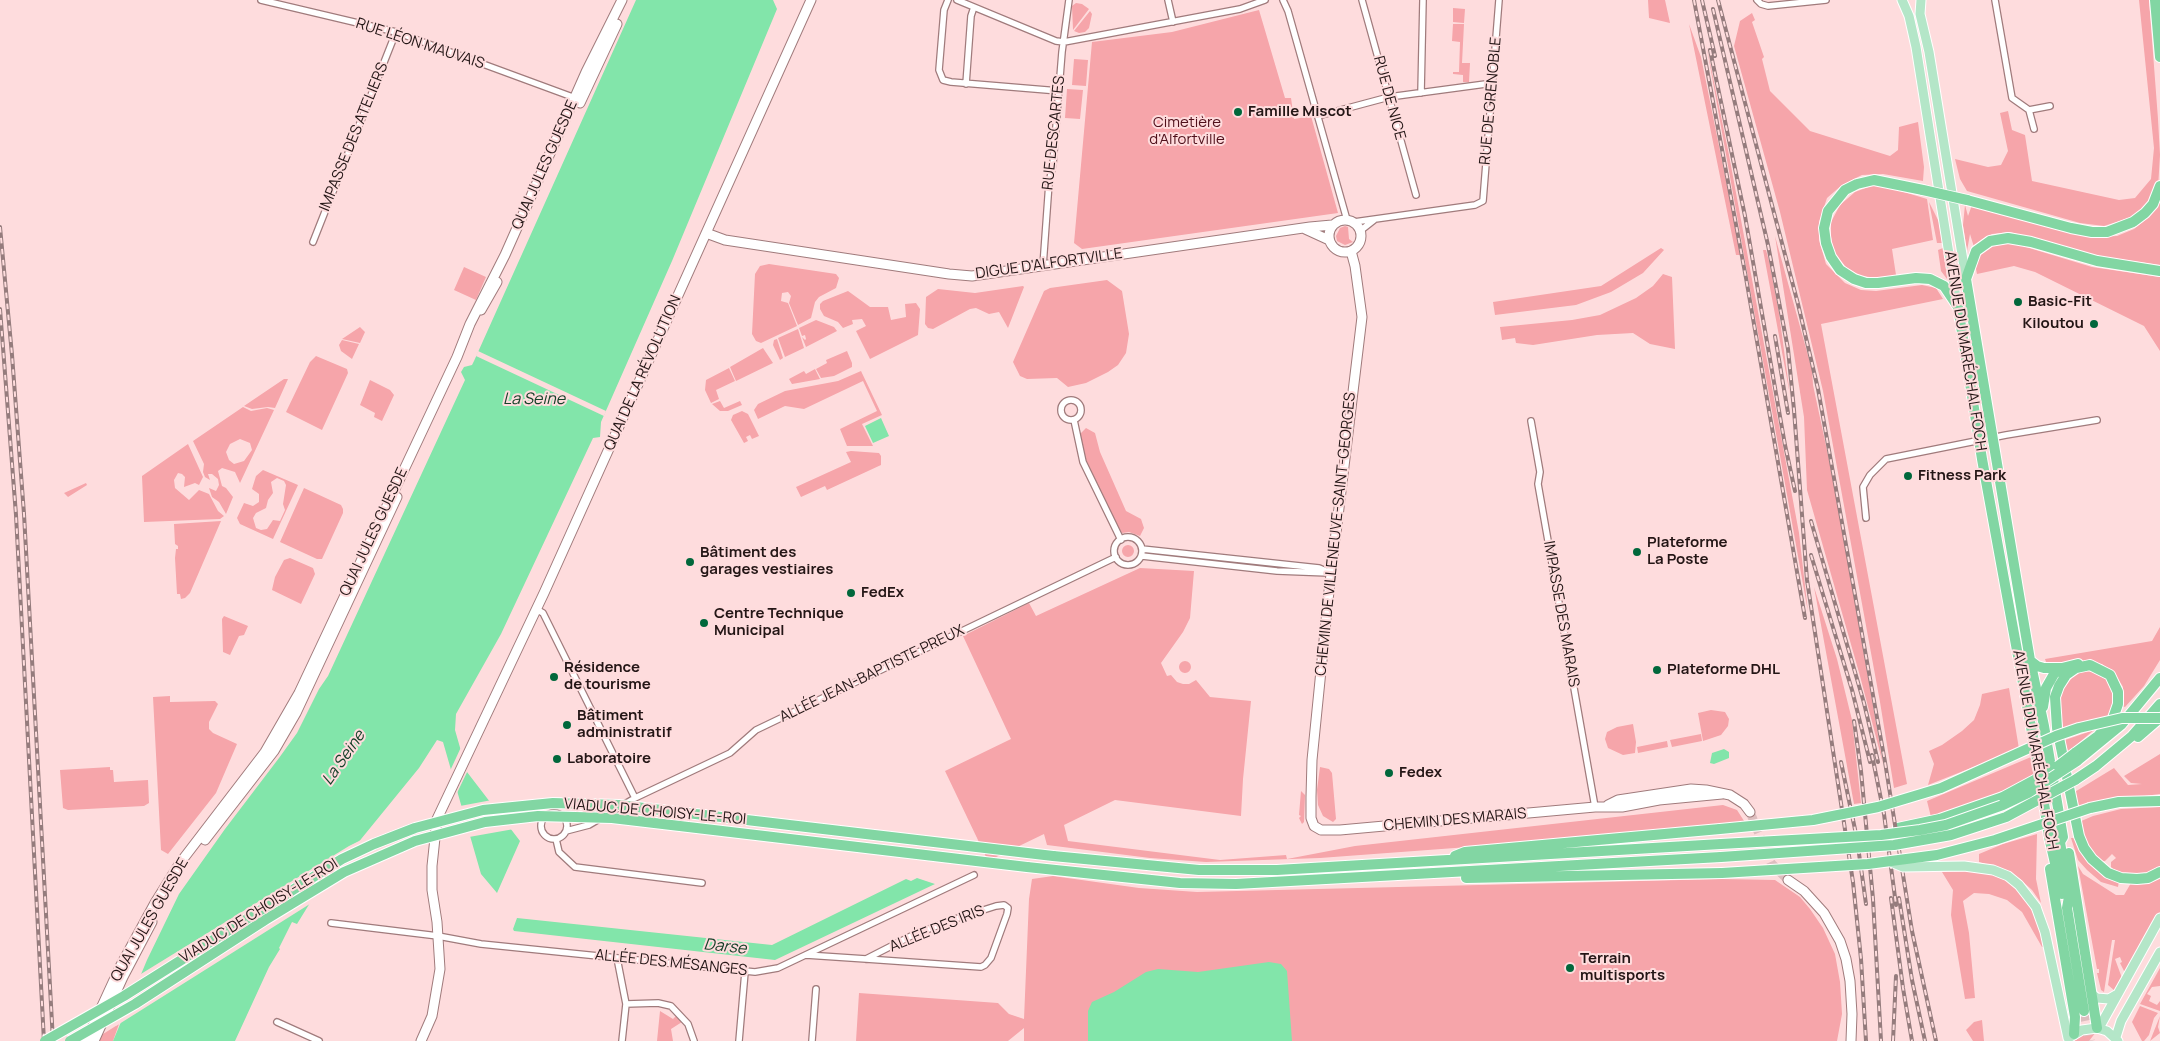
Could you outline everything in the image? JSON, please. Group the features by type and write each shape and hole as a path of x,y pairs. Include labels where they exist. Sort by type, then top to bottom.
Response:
{"highway":[{"path":"2155,0 2160,57"},
{"path":"1958,307 1944,286 1930,279 1916,278 1866,283 1854,279 1840,270 1831,257 1826,243 1824,228 1828,211 1845,190 1857,184 1874,180 1967,200 2071,228 2092,232 2108,232 2133,222 2145,213 2153,204 2160,186"},
{"path":"1966,279 1976,252 1990,241 2008,238 2031,242 2097,261 2160,272"},
{"name":"AVENUE DU MARÉCHAL FOCH","path":"1966,279 2030,660 2044,726 2063,836 2060,842 2069,897 2067,908"},
{"name":"AVENUE DU MARÉCHAL FOCH","path":"1958,307 1979,441 2015,636 2049,837 2062,898 2067,908 2084,1011"},
{"path":"1881,834 1898,828 1940,819 2003,797 2076,757 2114,717 2118,704 2118,692 2113,680 2104,671 2090,665 2075,664 2062,668 2044,668 2030,660 2015,636"},
{"path":"2090,665 2076,668 2066,675 2055,697 2055,712 2079,836 2084,848 2099,867 2114,876 2133,879 2148,878 2160,872"},
{"path":"2044,726 2043,700 2047,683 2062,668"},
{"path":"1881,834 1920,830 1976,816 2028,793 2121,725 2160,678"},
{"path":"1448,873 1894,845 1952,835 2006,817 2075,780 2132,736 2160,704"},
{"path":"1447,860 1465,852 1813,820 1878,807 1941,788 2056,736 2079,728 2122,718 2160,718"},
{"path":"2111,754 2121,752 2160,718"},
{"path":"1448,873 1463,878 1722,873 1891,862 1960,850 2090,808 2119,802 2160,801"},
{"name":"VIADUC DE CHOISY-LE-ROI","path":"45,1041 124,996 342,859 416,828 483,810 552,803 619,805 1053,856 1150,866 1231,871 1287,870 1881,834"},
{"name":"VIADUC DE CHOISY-LE-ROI","path":"70,1041 135,1004 265,920 344,872 415,841 485,822 538,816 612,818 1180,883 1236,884 1448,873"},
{"path":"2063,836 2067,842 2098,1028"},
{"path":"2049,837 2048,849 2055,903 2075,1017 2070,1038"}],"main road":[{"name":"QUAI JULES GUESDE","path":"94,1041 123,977 159,908 185,866 274,751 296,713 476,321 508,260 622,0"},
{"name":"QUAI JULES GUESDE","path":"86,1041 120,967 155,903 180,863 265,752 295,700 457,357 470,324 505,255 525,205 628,0"},
{"name":"QUAI DE LA RÉVOLUTION","path":"421,1041 432,1016 440,969 432,890 432,866 437,819 536,609 811,0"},
{"path":"1902,0 1909,3 1920,0"},
{"name":"AVENUE DU MARÉCHAL FOCH","path":"1902,0 1909,16 1916,47 1958,307"},
{"name":"AVENUE DU MARÉCHAL FOCH","path":"1920,0 1920,14 1929,52 1966,279"},
{"path":"1305,229 1328,240 1337,251 1351,251 1358,245 1360,231 1350,221 1341,220 1332,226 1328,232 1328,240"},
{"name":"DIGUE D'ALFORTVILLE","path":"706,233 725,240 972,276 1332,226"},
{"name":"CHEMIN DE VILLENEUVE-SAINT-GEORGES","path":"1311,818 1312,760 1331,573 1362,317 1351,251"},
{"name":"CHEMIN DES MARAIS","path":"1311,818 1317,828 1340,830 1595,806 1622,806 1659,800 1722,794 1738,799 1750,812"},
{"path":"1891,862 1903,867 1964,866 1993,870 2008,876 2020,885 2036,906 2045,932 2070,1038 2086,1029 2098,1028 2107,1031 2117,1039 2121,1021 2160,952"},
{"path":"1788,880 1804,891 1824,912 1840,942 1846,959 1850,989 1851,1041"},
{"path":"2098,1028 2160,918"},
{"path":"2093,995 2097,998 2109,999 2116,994"}],"street":[{"path":"948,0 944,10 939,72 941,78 951,82 966,84 1059,91"},
{"path":"957,0 1056,41 1064,42 1240,9 1265,0"},
{"name":"RUE DESCARTES","path":"1043,266 1049,183 1053,164 1069,0"},
{"path":"1168,0 1173,22"},
{"path":"1283,0 1350,221 1374,220"},
{"name":"RUE DE NICE","path":"1362,0 1416,196"},
{"path":"1421,93 1423,0"},
{"name":"RUE DE GRENOBLE","path":"1374,220 1475,206 1483,201 1490,94 1493,83 1499,0"},
{"path":"1757,0 1760,4 1768,6 1826,0"},
{"path":"1995,0 2012,98 2029,110 2034,129"},
{"name":"RUE LÉON MAUVAIS","path":"261,1 330,15 396,32 578,99"},
{"path":"966,84 971,16 974,7"},
{"name":"IMPASSE DES ATELIERS","path":"312,242 396,32"},
{"path":"1318,116 1389,97 1493,83"},
{"path":"2029,110 2050,106"},
{"path":"1360,231 1374,220"},
{"path":"1074,420 1083,462 1121,540"},
{"path":"1866,518 1863,487 1870,475 1886,459 2097,420"},
{"name":"IMPASSE DES MARAIS","path":"1531,421 1540,472 1538,484 1595,806"},
{"path":"1127,538 1136,540 1142,549 1142,556 1136,563 1128,565 1119,562 1114,550 1121,540 1127,538"},
{"path":"1142,549 1320,568 1331,573"},
{"path":"1142,556 1277,571 1331,573"},
{"name":"ALLÉE JEAN-BAPTISTE PREUX","path":"566,830 589,825 635,798 730,754 756,730 1116,557"},
{"path":"536,609 544,613 635,798"},
{"path":"554,814 561,816 566,822 566,830 564,835 556,839 547,837 542,831 542,822 547,816 554,814"},
{"path":"556,839 558,850 575,867 702,883"},
{"name":"ALLÉE DES MÉSANGES","path":"331,923 438,936 481,944 745,972 778,968 974,875"},
{"name":"ALLÉE DES IRIS","path":"806,955 866,959 981,966 985,965 991,958 1008,908 1004,905 996,906 955,918 914,935 866,959"},
{"path":"617,958 626,1004 622,1041"},
{"path":"2145,979 2160,964"},
{"path":"740,1041 745,972"},
{"path":"812,1041 816,989"},
{"path":"626,1004 658,1003 671,1006 688,1024 694,1041"},
{"path":"277,1022 319,1041"}],"green space":[{"path":"1648,0 1665,0 1670,23 1649,18"},
{"path":"2139,0 2149,0 2160,155 2158,188 2150,204 2138,215 2104,226 2080,223 1967,191 1960,179 1955,159 1988,167 2001,165 2008,151 2000,113 2008,111 2012,130 2025,135 2032,181 2119,200 2135,198 2151,179 2154,148"},
{"path":"1076,3 1082,4 1089,9 1073,30 1072,6"},
{"path":"1453,8 1465,9 1464,23 1453,22"},
{"name":"Cimetière d'Alfortville","path":"1259,10 1285,98 1291,98 1294,119 1311,116 1338,213 1082,249 1074,243 1092,42 1172,32"},
{"path":"1090,11 1092,14 1089,28 1085,32 1079,33 1074,31"},
{"path":"1752,13 1755,20 1752,22 1764,57 1762,59 1770,91 1810,131 1890,156 1898,150 1899,127 1918,122 1924,167 1923,181 1883,174 1862,175 1842,185 1827,198 1819,222 1819,240 1826,264 1845,283 1861,290 1876,291 1922,285 1936,288 1943,299 1821,324 1907,784 1894,788 1823,391 1780,212 1734,46 1740,21"},
{"path":"1453,24 1464,24 1462,63 1470,63 1469,82 1463,82 1463,75 1453,74 1453,72 1459,72 1460,42 1452,41"},
{"path":"1689,24 1701,57 1741,255 1736,255"},
{"path":"1706,43 1729,155 1799,533 1808,612"},
{"path":"1074,59 1088,60 1086,86 1072,85"},
{"path":"1067,89 1083,90 1080,119 1065,118"},
{"path":"1871,186 1884,186 1927,199 1933,240 1892,249 1896,275 1878,278 1861,276 1846,267 1834,253 1831,222 1840,205 1855,192"},
{"path":"1929,202 1939,222 1942,243 1937,243"},
{"path":"2160,202 2160,265 2091,255 2010,232 1992,234 1974,247 1970,234 1967,251 1963,225 1965,205 1968,216 1972,205 2097,237 2117,236 2134,229 2148,218"},
{"path":"1348,227 1349,239 1353,242 1345,245 1337,241 1336,236 1340,228"},
{"path":"1775,236 1812,370 1813,385 1837,497 1883,764 1807,490 1804,417"},
{"path":"1996,244 2016,244 2092,267 2160,277 2160,351 2144,326 2035,272 2014,266 1977,274 1974,259"},
{"path":"1661,248 1664,250 1643,273 1611,292 1576,305 1495,315 1493,302 1601,286"},
{"path":"1943,248 1950,283 1941,271 1938,250"},
{"path":"1763,250 1766,250 1769,261 1779,313 1790,395"},
{"path":"769,264 836,274 839,278 836,288 819,297 815,302 811,318 798,325 789,303 791,296 788,292 782,293 781,301 788,303 797,326 761,343 756,341 752,334 755,274 760,266"},
{"path":"464,267 486,277 476,300 454,290"},
{"path":"1663,274 1672,277 1675,349 1650,344 1633,333 1597,335 1533,345 1516,343 1515,338 1502,340 1500,327 1572,320 1600,315 1636,298 1653,286"},
{"path":"1107,280 1122,291 1129,334 1126,353 1118,365 1086,383 1068,387 1057,378 1027,379 1020,376 1013,362 1044,291 1050,288"},
{"path":"1023,286 1008,328 999,312 989,314 976,308 970,309 933,329 928,328 925,324 926,297 938,289 975,293"},
{"path":"848,291 870,307 888,307 891,320 906,317 905,304 916,303 920,309 918,335 870,359 856,331 866,326 862,319 852,320 853,324 843,328 838,322 824,316 820,309 820,304 823,301"},
{"path":"816,320 834,327 837,331 806,347 802,337 805,340 805,335 802,336 799,328"},
{"path":"360,327 365,332 360,343 342,339"},
{"path":"798,329 804,348 785,357 778,338"},
{"path":"777,339 783,358 780,360 773,345 774,340"},
{"path":"342,340 359,344 352,359 341,351 339,345"},
{"path":"763,348 773,363 736,381 730,367"},
{"path":"847,351 852,367 834,376 821,378 816,369 827,363 826,360"},
{"path":"316,356 347,369 348,373 322,430 286,412 310,362"},
{"path":"729,368 735,381 716,390 719,399 711,403 705,390 706,380"},
{"path":"815,369 820,379 792,384 789,379 804,371 806,374"},
{"path":"861,371 882,415 862,424 873,446 847,446 840,429 877,411 863,381 804,409 785,406 758,419 754,410 758,404 785,391 838,381"},
{"path":"284,379 288,379 275,408 252,409 244,406"},
{"path":"370,380 390,390 394,395 382,421 374,417 375,413 360,405"},
{"path":"720,401 724,408 740,401 742,405 728,411 720,411 712,404"},
{"path":"243,407 251,411 267,408 274,410 240,483 235,472 222,468 218,471 222,486 233,497 226,514 219,502 212,497 209,488 216,491 219,485 218,479 212,474 208,474 210,480 205,477 203,472 204,464 193,441","holes":["240,439 250,443 252,450 244,461 234,464 229,460 226,452 230,444"]},
{"path":"742,411 748,414 759,436 752,439 750,435 746,437 748,441 744,443 731,420 733,415"},
{"path":"1086,428 1095,433 1100,452 1126,511 1141,519 1144,528 1140,536 1129,532 1122,533 1118,526 1084,456 1080,434"},
{"path":"188,444 203,477 199,485 195,483 184,487 185,477 178,473 174,480 175,488 189,500 199,490 209,494 218,511 224,516 220,519 144,522 142,476"},
{"path":"846,452 879,453 881,465 827,490 825,486 801,497 796,487 851,462"},
{"path":"263,470 298,485 273,539 240,524 237,518 244,503 253,506 259,502 259,494 252,489 256,476","holes":["277,478 284,481 286,485 283,504 285,510 280,521 273,520 267,529 261,530 256,528 253,518 256,513 266,508 268,500 273,493 271,482"]},
{"path":"86,483 87,485 68,497 64,493"},
{"path":"304,488 341,505 343,509 343,513 322,559 317,559 280,542"},
{"path":"221,521 190,593 181,599 180,594 177,594 175,558 178,546 175,544 174,524"},
{"path":"1128,545 1134,551 1128,557 1122,551"},
{"path":"290,558 313,568 315,574 301,604 272,590 275,577 284,560"},
{"path":"1140,568 1194,571 1190,618 1183,632 1161,663 1167,676 1171,675 1177,682 1183,684 1189,684 1196,680 1210,697 1251,701 1241,816 1115,800 1064,825 1068,841 1220,860 1286,855 1287,859 1355,846 1723,805 1737,810 1746,824 1630,835 1320,858 1206,862 1150,858 1047,845 1044,834 988,861 945,771 1011,739 963,636 1029,603 1036,616"},
{"path":"1814,587 1837,659 1852,720 1861,803 1854,804"},
{"path":"224,616 248,626 244,635 239,636 230,655 223,652 222,619"},
{"path":"2160,627 2160,660 2144,686 2125,707 2122,706 2123,687 2115,674 2102,664 2084,661 2051,665 2045,659 2152,641"},
{"path":"1183,661 1187,661 1191,667 1187,673 1183,673 1179,669 1179,665"},
{"path":"2084,671 2093,672 2109,681 2113,692 2113,701 2109,717 2063,730 2060,701 2062,691 2074,675"},
{"path":"2009,688 2019,749 1928,785 1934,764 1929,751 1942,745 1974,720 1982,694"},
{"path":"170,696 170,702 215,701 218,704 209,722 209,729 213,733 237,744 216,793 168,854 161,850 153,697"},
{"path":"1711,710 1725,712 1729,719 1728,726 1721,735 1703,741 1698,713"},
{"path":"1633,724 1636,742 1635,753 1623,755 1608,748 1605,739 1607,732 1617,727"},
{"path":"2094,730 2068,752 2065,740"},
{"path":"1701,734 1702,741 1672,747 1670,740"},
{"path":"1667,741 1668,747 1638,753 1637,747"},
{"path":"2160,754 2160,794 2104,801 2077,810 2073,793 2114,768 2128,785 2142,784 2131,783 2124,776"},
{"path":"2031,757 2035,776 2000,794 1931,817 1927,801"},
{"path":"110,767 110,770 113,770 114,782 148,780 149,803 144,806 68,810 63,808 60,770"},
{"path":"1320,767 1329,769 1332,773 1336,819 1333,822 1323,816 1318,805 1317,790"},
{"path":"1301,791 1305,795 1304,822 1302,824 1299,818 1301,816 1299,815"},
{"path":"2160,807 2160,868 2144,874 2127,874 2115,871 2111,867 2111,862 2116,858 2112,854 2105,861 2101,862 2096,859 2086,842 2079,822 2093,816 2121,809"},
{"path":"2037,834 2036,879 2041,903 2032,890 2020,879 2002,869 1979,862 1979,854 2003,844"},
{"path":"2071,838 2074,838 2105,876 2119,881 2118,887 2101,882 2087,870 2078,860"},
{"path":"2078,866 2083,874 2116,895 2124,895 2131,883 2160,876 2160,912 2126,972 2120,963 2122,962 2120,957 2115,959 2122,978 2115,991 2108,985 2115,940 2112,940 2104,992 2101,990 2097,973 2099,973 2099,969 2097,969"},
{"path":"1977,871 2000,877 2010,882 2022,893 2033,908 2045,946 2042,947 2022,912 2007,900 1989,894 1974,893 1963,901 1969,933 1975,998 1965,999 1951,915 1953,890 1942,872"},
{"name":"Terrain multisports","path":"1053,876 1139,888 1197,892 1721,879 1775,880 1800,897 1810,909 1823,928 1835,954 1840,982 1842,1014 1837,1041 1024,1041 1024,1028 1008,1041 856,1041 859,993 998,1003 1009,1014 1024,1019 1029,899 1032,879"},
{"path":"2160,968 2160,986 2152,987 2147,994 2151,996 2149,1001 2157,1005 2160,1001 2160,1011 2140,1004"},
{"path":"2140,1006 2158,1013 2154,1018 2149,1035 2144,1041 2142,1041 2132,1022"},
{"path":"660,1011 673,1019 677,1015 682,1022 671,1029 673,1041 657,1041"},
{"path":"2160,1016 2158,1027 2160,1033 2150,1041"},
{"path":"1982,1020 1984,1041 1973,1041 1966,1030 1974,1022"},
{"path":"119,1024 113,1041 94,1041 95,1039"},
{"path":"2096,1032 2089,1041 2074,1041 2086,1033"}],"water":[{"name":"La Seine","path":"636,0 773,0 777,9 672,261 601,422 600,437 593,438 501,634 456,714 455,730 467,772 520,841 497,893 481,874 443,742 437,740 419,768 313,898 297,924 292,922 235,1041 113,1041 147,960 179,894 297,733 319,689 328,676 465,380 461,372 464,367 472,365 474,361"},
{"path":"881,418 889,436 873,443 865,426"},
{"path":"1724,749 1729,752 1729,758 1714,764 1710,763 1712,753"},
{"name":"Darse","path":"917,878 935,884 775,960 514,931 513,929 517,918 772,945 906,879 911,881"},
{"path":"1269,962 1281,964 1287,971 1292,1041 1088,1041 1088,1011 1092,1002 1114,992 1146,972 1158,969 1198,972"}],"pier":[{"path":"478,351 606,411 604,416 476,356"},
{"path":"462,745 469,768 457,793 450,771"},
{"path":"492,800 514,829 469,837 460,806"},
{"path":"363,839 313,902 116,1026 136,977"}],"tunnel":[{"path":"1750,812 1771,863 1788,880"},
{"path":"2084,1011 2090,1041"}],"railway":[{"path":"1694,0 1746,278 1805,618"},
{"path":"1702,0 1715,56"},
{"path":"1718,0 1798,304 1818,389 1885,762 1912,931 1936,1041"},
{"path":"1713,9 1768,245 1788,349 1807,580 1853,882 1861,959 1866,1041"},
{"path":"1710,50 1745,216 1785,445 1795,491"},
{"path":"0,227 24,514 53,1041"},
{"path":"0,309 16,515 44,1041"},
{"path":"1775,336 1788,413"},
{"path":"1811,521 1864,703 1878,762"},
{"path":"1811,555 1852,690 1870,762"},
{"path":"1854,721 1861,771 1873,899 1881,1041"},
{"path":"1872,755 1884,814 1896,905"},
{"path":"1841,762 1857,839 1866,904"},
{"path":"1891,898 1912,1041"},
{"path":"1899,898 1912,980 1925,1041"},
{"path":"1893,1041 1896,976"}],"place":[{"name":"Famille Miscot","path":"1238,112"},
{"name":"Basic-Fit","path":"2018,302"},
{"name":"Kiloutou","path":"2094,324"},
{"name":"Fitness Park","path":"1908,476"},
{"name":"Plateforme La Poste","path":"1637,552"},
{"name":"Bâtiment des garages vestiaires","path":"690,562"},
{"name":"FedEx","path":"851,593"},
{"name":"Centre Technique Municipal","path":"704,623"},
{"name":"Plateforme DHL","path":"1657,670"},
{"name":"Résidence de tourisme","path":"554,677"},
{"name":"Bâtiment administratif","path":"567,725"},
{"name":"Laboratoire","path":"557,759"},
{"name":"Fedex","path":"1389,773"},
{"name":"Terrain multisports","path":"1570,968"}]}
